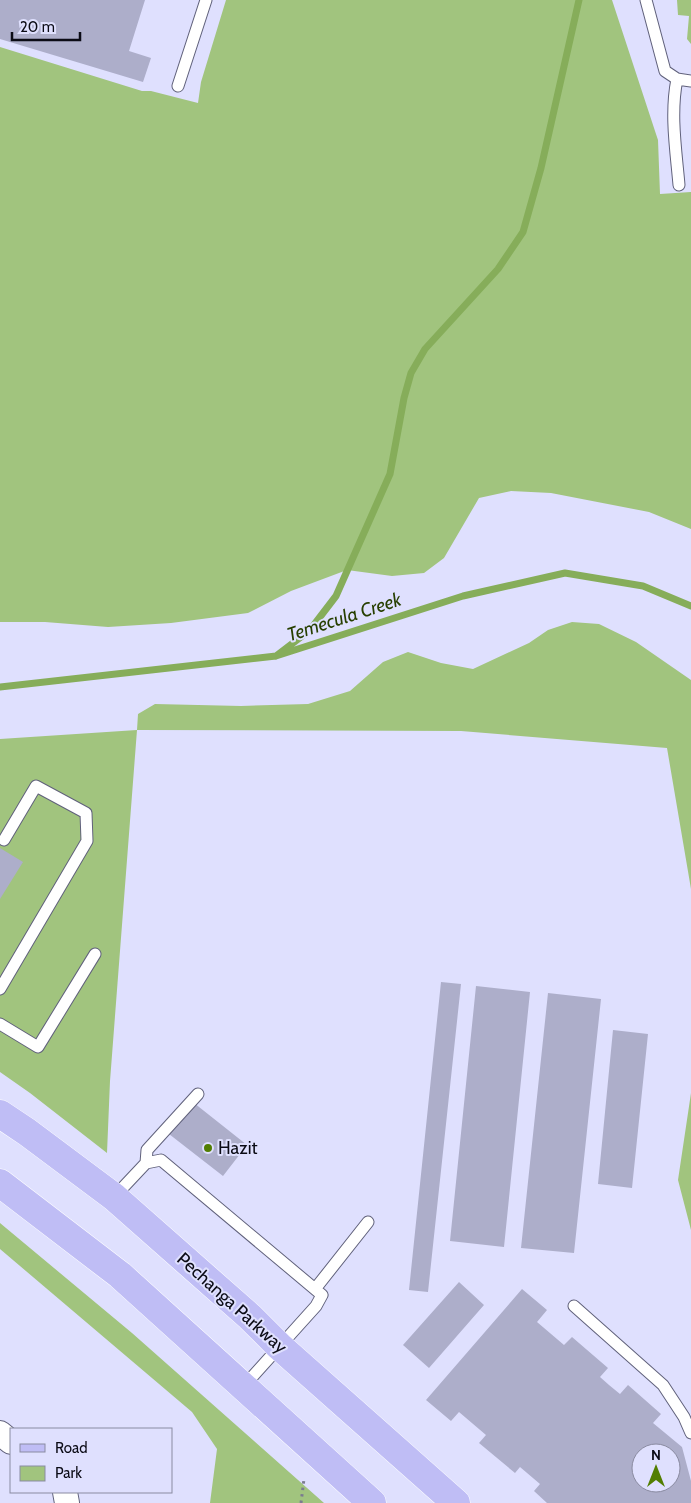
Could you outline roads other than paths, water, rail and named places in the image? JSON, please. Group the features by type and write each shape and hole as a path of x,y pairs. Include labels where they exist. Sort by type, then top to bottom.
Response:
{"main road":[{"name":"Pechanga Parkway","path":"0,1114 114,1197 456,1503"},
{"path":"0,1183 120,1275 372,1503"}],"lane":[{"path":"178,86 206,0"},
{"path":"646,0 665,71 677,80 691,81"},
{"path":"677,80 673,114 679,185"},
{"path":"0,989 86,841 86,813 36,786 4,840"},
{"path":"0,1024 38,1047 95,954"},
{"path":"146,1164 147,1150 198,1094"},
{"path":"114,1197 146,1164 161,1160 322,1295 316,1306 244,1386"},
{"path":"315,1289 368,1222"},
{"path":"574,1306 663,1385 684,1417 691,1433"}],"waterway":[{"path":"276,656 310,630 336,596 390,474 404,398 411,373 425,349 498,269 523,232 541,168 579,0"},
{"name":"Temecula Creek","path":"0,687 276,656 463,596 565,573 643,586 691,606"}],"place":[{"name":"Hazit","path":"208,1148"}]}
